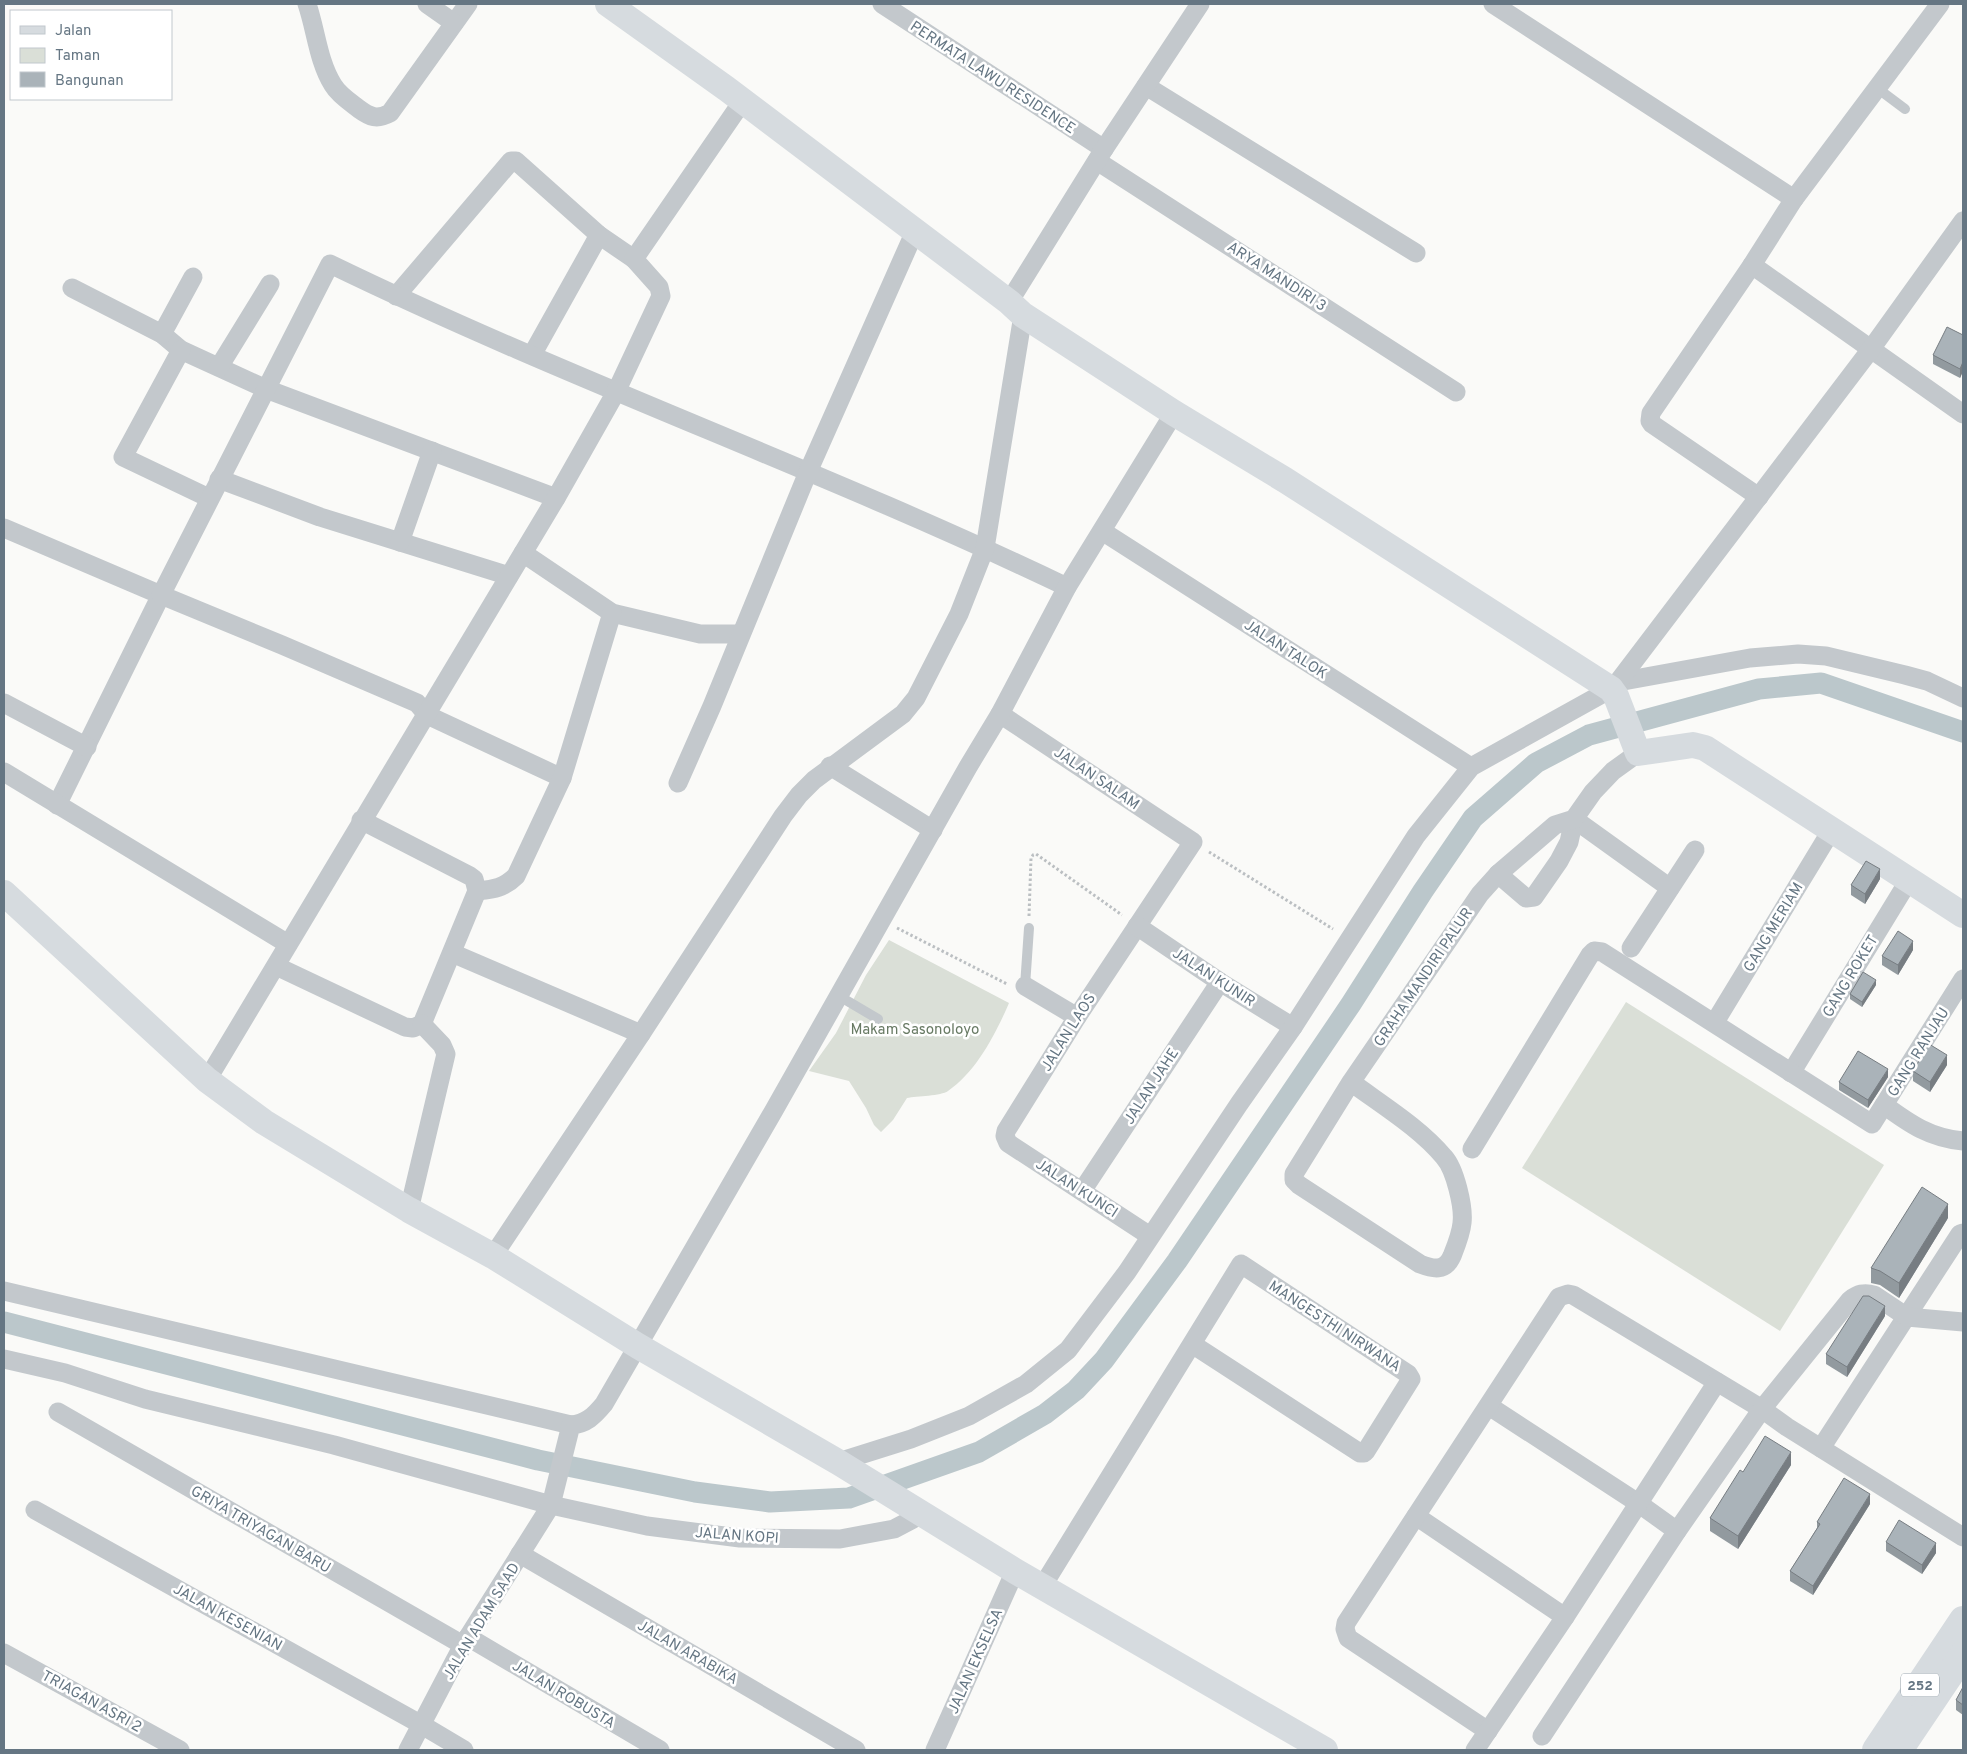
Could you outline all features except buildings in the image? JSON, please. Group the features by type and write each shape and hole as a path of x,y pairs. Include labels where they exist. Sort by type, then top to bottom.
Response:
{"main road":[{"name":"252","path":"1876,1750 1963,1620"},
{"name":"252","path":"1899,1750 1963,1655"}],"street":[{"path":"307,4 324,66 333,86 345,99 364,113 376,118 390,113 468,4"},
{"path":"427,4 454,24"},
{"path":"608,4 1016,308 1174,413 1285,480 1615,689 1636,749"},
{"name":"PERMATA LAWU RESIDENCE","path":"882,4 1100,155"},
{"path":"492,1256 799,795 830,766 903,714 916,698 960,614 985,548 1016,308 1100,155 1200,4"},
{"path":"1493,4 1794,199"},
{"path":"1759,496 1652,424 1650,417 1794,199 1940,4"},
{"path":"1146,86 1416,253"},
{"path":"634,259 742,102"},
{"name":"ARYA MANDIRI 3","path":"1100,155 1456,392"},
{"path":"207,1080 556,498 616,392 661,296 659,287 634,259 599,235 516,161 512,160 396,296"},
{"path":"1615,689 1759,496 1872,349 1963,221"},
{"path":"678,784 808,472 915,231"},
{"path":"532,355 599,235"},
{"path":"57,805 209,498 330,264 396,296 616,392 985,548 1067,587"},
{"path":"1752,265 1963,414"},
{"path":"162,334 193,277"},
{"path":"219,367 270,284"},
{"path":"72,288 162,334 181,350 266,389 556,498"},
{"path":"181,350 123,457 209,498"},
{"path":"4,1291 569,1430 596,1413 604,1404 638,1346 1000,714 1067,587 1174,413"},
{"path":"400,542 432,451"},
{"path":"220,479 320,517 509,576"},
{"path":"4,528 417,703 427,715 562,778"},
{"name":"JALAN TALOK","path":"1102,531 1471,767"},
{"path":"523,553 612,613 700,634 740,634"},
{"path":"477,891 498,889 508,884 516,876 562,778 612,613"},
{"path":"844,1466 970,1416 1026,1384 1068,1350 1127,1272 1293,1027 1416,836 1471,767 1615,689 1750,658 1798,654 1826,656 1905,675 1927,682 1963,698"},
{"path":"4,703 87,747"},
{"name":"JALAN SALAM","path":"1000,714 1193,842"},
{"path":"1498,874 1526,898 1534,897 1569,842 1574,819 1596,788 1636,749 1693,745 1705,748 1963,915"},
{"path":"830,766 933,830"},
{"path":"4,772 288,944"},
{"path":"1574,819 1670,888"},
{"name":"GRAHA MANDIRI PALUR","path":"1351,1082 1425,1137 1446,1158 1458,1187 1462,1215 1460,1232 1451,1258 1444,1267 1437,1269 1420,1264 1294,1180 1294,1174 1351,1082 1480,894 1498,874 1555,825 1574,819"},
{"path":"276,966 405,1027 413,1028 422,1024 477,891 474,880 470,876 362,820"},
{"name":"GANG MERIAM","path":"1715,1022 1831,831"},
{"name":"JALAN LAOS","path":"1006,1140 1006,1132 1077,1016 1193,842"},
{"path":"1631,948 1695,850"},
{"name":"GANG ROKET","path":"1791,1073 1909,880"},
{"path":"4,894 207,1080 264,1122 409,1210 492,1256 638,1346 844,1466 1042,1587 1325,1750"},
{"name":"JALAN KUNIR","path":"1137,926 1220,982 1293,1027"},
{"path":"1472,1148 1594,951 1602,952 1715,1022 1791,1073"},
{"path":"452,953 641,1034"},
{"name":"GANG RANJAU","path":"1791,1073 1872,1124 1963,979"},
{"name":"JALAN JAHE","path":"1082,1191 1220,982"},
{"path":"1025,986 1077,1016"},
{"path":"409,1210 446,1054 442,1045 422,1024"},
{"path":"1884,1105 1911,1124 1936,1137 1963,1141"},
{"name":"JALAN KUNCI","path":"1006,1140 1150,1236"},
{"path":"1821,1448 1960,1234 1963,1233"},
{"name":"MANGESTHI NIRWANA","path":"1042,1587 1241,1264 1408,1374 1411,1379 1366,1451 1360,1453 1192,1344"},
{"path":"1488,1731 1348,1638 1345,1634 1346,1623 1559,1298 1568,1294 1573,1295 1762,1409 1963,1537"},
{"path":"1542,1736 1677,1531 1762,1409 1850,1300 1861,1294 1874,1295 1907,1317 1963,1322"},
{"name":"JALAN KOPI","path":"4,1359 65,1373 145,1399 553,1499 647,1526 740,1538 840,1539 894,1529 914,1520 918,1512"},
{"path":"1475,1750 1565,1617 1717,1382"},
{"path":"1489,1406 1638,1503 1677,1531"},
{"name":"GRIYA TRIYAGAN BARU","path":"58,1412 466,1641"},
{"name":"JALAN ADAM SAAD","path":"408,1750 466,1641 553,1499 569,1430"},
{"name":"JALAN KESENIAN","path":"35,1510 464,1750"},
{"path":"1416,1516 1565,1617"},
{"name":"JALAN ARABIKA","path":"520,1554 856,1750"},
{"name":"JALAN EKSELSA","path":"935,1750 1015,1571"},
{"name":"JALAN ROBUSTA","path":"466,1641 660,1750"},
{"name":"TRIAGAN ASRI 2","path":"4,1652 180,1750"}],"lane":[{"path":"1877,88 1905,109"},
{"path":"1025,986 1029,928"},
{"path":"839,996 878,1019"}],"path":[{"path":"1193,842 1349,938"},
{"path":"1029,928 1031,858 1036,854 1137,926"},
{"path":"882,920 1012,986 1025,986"}],"green space":[{"name":"Makam Sasonoloyo","path":"889,940 1009,1003 984,1051 968,1073 945,1093 907,1098 893,1120 881,1132 874,1125 849,1081 809,1071 836,1033 866,975"},
{"path":"1626,1002 1884,1165 1780,1331 1522,1168"}],"waterway":[{"path":"4,1322 538,1460 695,1492 770,1502 849,1498 979,1452 1045,1414 1076,1390 1104,1360 1177,1261 1351,1004 1423,891 1473,818 1536,763 1589,735 1759,689 1821,683 1963,732"}]}
